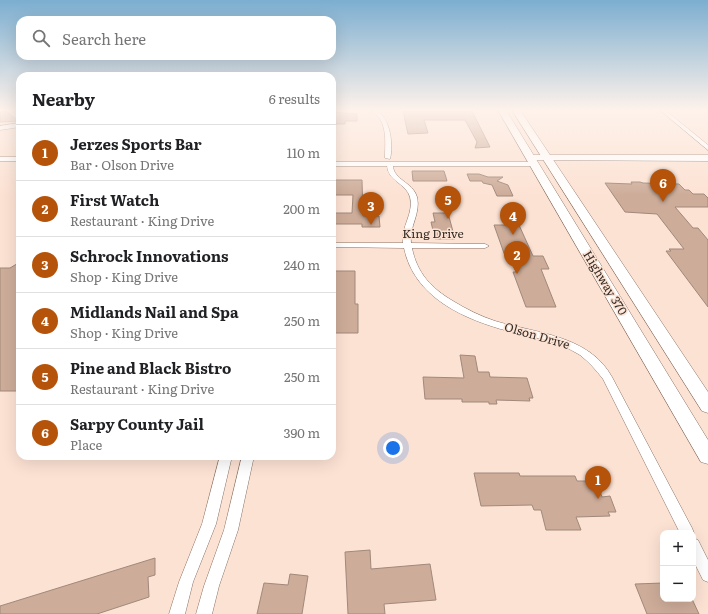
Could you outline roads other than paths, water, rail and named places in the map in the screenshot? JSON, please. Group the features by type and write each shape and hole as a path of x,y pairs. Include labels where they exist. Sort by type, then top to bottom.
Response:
{"highway":[{"name":"Highway 370","path":"524,139 605,246 708,406"},
{"name":"Highway 370","path":"530,139 542,162 708,456"}],"main road":[{"path":"336,158 389,162 708,164"},
{"path":"336,164 456,158 542,162 708,158"},
{"path":"0,159 16,159"},
{"path":"0,164 16,164"}],"street":[{"path":"387,139 389,162"},
{"path":"697,139 708,148"},
{"name":"Olson Drive","path":"389,162 390,170 393,175 406,184 412,192 415,211 407,230 412,262 420,278 436,294 458,309 492,323 563,341 584,353 603,370 685,530"},
{"name":"King Drive","path":"336,245 485,246"},
{"path":"177,614 186,582 209,524 225,460"},
{"path":"204,614 206,601 228,541 247,460"},
{"path":"696,551 708,575"}],"place":[{"name":"Sarpy County Jail","path":"663,202"},
{"name":"Pine and Black Bistro","path":"448,219"},
{"name":"Schrock Innovations","path":"371,225"},
{"name":"Midlands Nail and Spa","path":"513,235"},
{"name":"First Watch","path":"517,274"},
{"name":"Jerzes Sports Bar","path":"598,499"}]}
